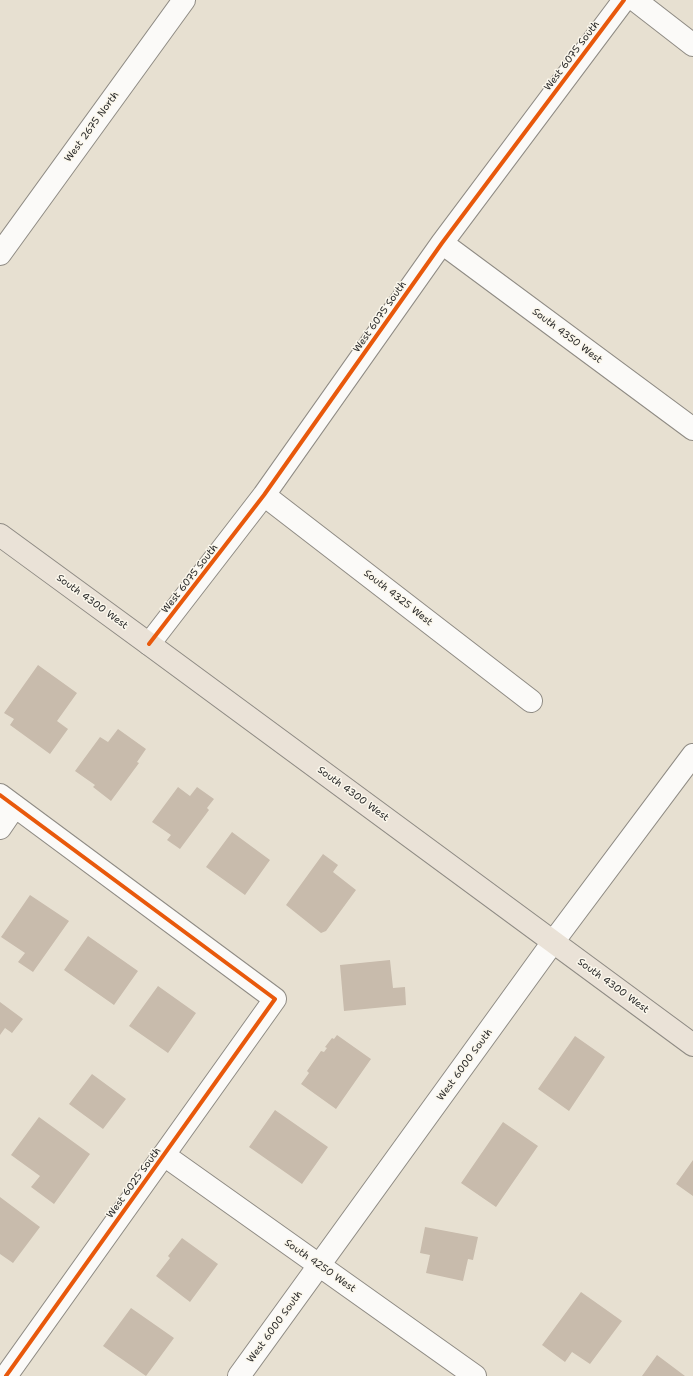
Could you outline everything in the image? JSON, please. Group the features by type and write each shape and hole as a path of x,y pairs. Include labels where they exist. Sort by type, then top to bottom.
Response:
{"main road":[{"name":"South 4300 West","path":"6,540 150,644 693,1045"}],"street":[{"name":"West 2675 North","path":"0,254 184,0"},
{"name":"West 6075 South","path":"150,644 264,495 442,243 624,0"},
{"path":"635,0 693,45"},
{"name":"South 4350 West","path":"442,243 693,429"},
{"name":"South 4325 West","path":"264,495 531,701"},
{"name":"West 6000 South","path":"239,1376 553,942 693,755"},
{"path":"0,828 8,801"},
{"name":"West 6025 South","path":"6,1376 275,999 8,801"},
{"name":"South 4250 West","path":"164,1155 476,1376"}],"building":[{"path":"38,665 77,693 57,721 68,729 50,754 10,725 14,719 4,713"},
{"path":"118,729 146,749 137,762 139,763 111,801 93,787 95,785 75,771 100,737 108,742"},
{"path":"178,787 190,796 197,787 214,799 207,808 209,810 180,849 167,840 171,835 152,822"},
{"path":"232,832 270,860 245,895 206,867"},
{"path":"323,854 338,865 333,872 356,890 326,931 321,933 286,905"},
{"path":"30,895 69,921 33,972 18,962 25,953 1,937"},
{"path":"88,936 138,971 114,1005 64,970"},
{"path":"390,960 393,988 405,987 406,1005 344,1011 340,965"},
{"path":"158,986 196,1013 168,1053 129,1026"},
{"path":"0,1002 23,1019 12,1033 5,1028 0,1035"},
{"path":"337,1035 371,1059 336,1109 301,1084 309,1073 307,1071 321,1051 324,1052 327,1048 325,1047 332,1038 334,1039"},
{"path":"575,1036 605,1057 569,1111 538,1089"},
{"path":"92,1074 126,1099 103,1129 69,1104"},
{"path":"275,1110 328,1147 302,1184 249,1147"},
{"path":"39,1117 90,1154 54,1204 31,1187 40,1176 11,1155"},
{"path":"503,1122 538,1146 496,1207 461,1183"},
{"path":"693,1160 693,1196 676,1184"},
{"path":"0,1197 40,1227 13,1263 0,1254"},
{"path":"425,1227 478,1237 473,1260 468,1259 463,1281 426,1273 430,1255 420,1253"},
{"path":"182,1238 218,1264 190,1302 156,1276 170,1258 168,1256"},
{"path":"581,1292 622,1321 590,1364 572,1352 565,1362 542,1345"},
{"path":"131,1308 174,1338 146,1376 103,1346"},
{"path":"657,1355 685,1376 642,1376"}],"cycle path":[{"path":"149,644 264,495 442,243 624,0"},
{"path":"0,795 275,999 6,1376"}]}
